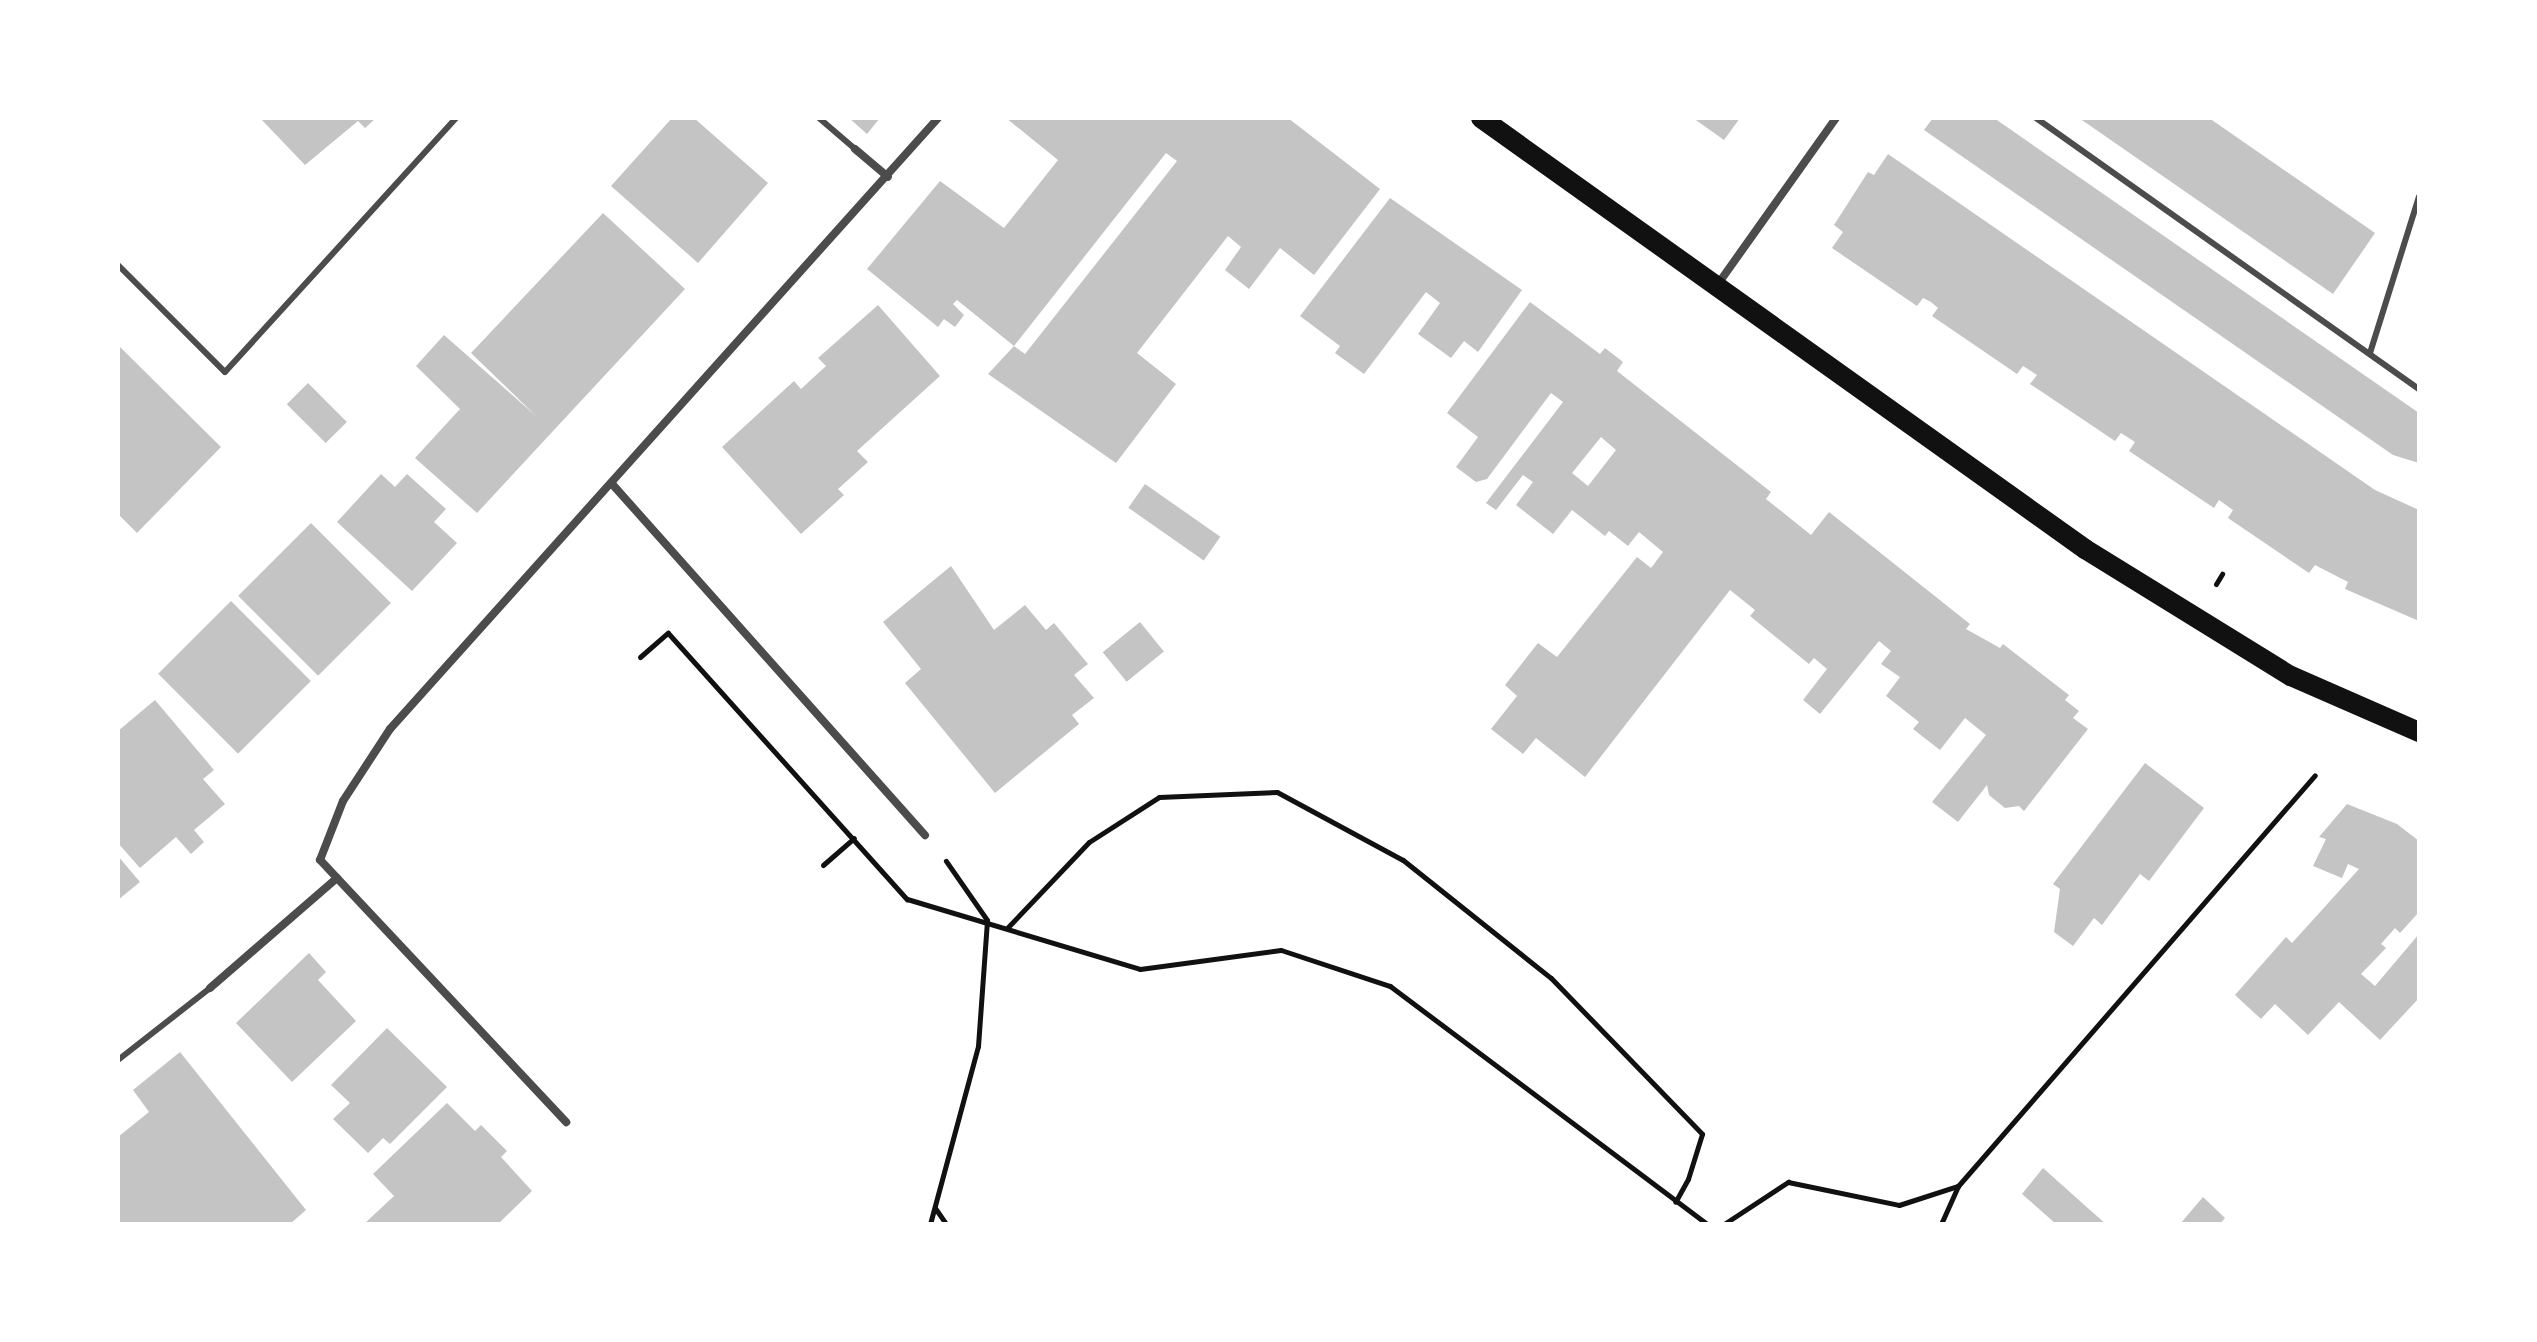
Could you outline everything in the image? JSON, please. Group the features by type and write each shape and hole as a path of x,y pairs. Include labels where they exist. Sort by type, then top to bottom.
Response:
{"main road":[{"path":"1481,118 1967,468 2152,591 2291,676 2419,732"}],"street":[{"path":"566,1122 320,860 343,801 390,729 613,485 938,118"},
{"path":"1715,288 1836,118"},
{"path":"855,149 888,177"},
{"path":"613,485 925,835"},
{"path":"210,988 337,878"}],"lane":[{"path":"118,265 225,372 456,118"},
{"path":"819,118 855,149"},
{"path":"2036,118 2419,389"},
{"path":"2370,353 2419,197"},
{"path":"118,1060 210,988"}],"path":[{"path":"2215,585 2222,574"},
{"path":"640,657 668,633 907,899 987,920 1140,969 1281,950 1390,986 1707,1224"},
{"path":"1941,1224 1958,1186 2315,775"},
{"path":"1008,927 1089,842 1159,797 1277,792 1403,860 1562,989 1702,1134 1688,1179 1675,1202"},
{"path":"925,835 987,920 978,1046 930,1224"},
{"path":"823,865 854,838"},
{"path":"1724,1224 1788,1182 1899,1205 1958,1186"},
{"path":"935,1207 946,1224"}],"building":[{"path":"260,118 376,118 365,128 358,121 305,165"},
{"path":"672,118 694,118 768,183 698,263 611,186"},
{"path":"849,118 880,118 867,134"},
{"path":"1006,118 1288,118 1380,189 1314,275 1280,248 1249,289 1225,270 1241,247 1228,236 1137,353 1176,384 1116,463 988,374 1014,346 957,300 953,304 964,315 955,327 944,319 938,327 867,269 940,181 1004,228 1058,160","holes":["1166,153 1177,161 1025,354 1014,346"]},
{"path":"1693,118 1740,118 1724,140"},
{"path":"1933,118 1994,118 2419,413 2419,463 2393,455 1924,130"},
{"path":"2079,118 2209,118 2375,233 2333,294"},
{"path":"1888,154 2375,490 2419,510 2419,621 2345,589 2348,582 2315,565 2309,573 2228,518 2233,510 2219,500 2214,508 2129,451 2135,442 2121,433 2115,441 2030,384 2037,375 2023,366 2017,374 1932,316 1938,308 1931,302 1923,298 1917,306 1832,248 1843,232 1834,225 1868,172 1874,175"},
{"path":"1390,198 1522,290 1478,352 1464,341 1451,358 1418,334 1440,303 1426,292 1364,374 1335,353 1340,346 1300,316"},
{"path":"603,213 685,289 477,513 415,458 460,409 416,366 444,335 536,416 471,353"},
{"path":"1530,302 1600,354 1605,348 1623,362 1617,371 1771,492 1766,499 1811,535 1829,512 1970,624 1966,629 2000,648 2003,644 2069,695 2065,700 2079,711 2073,718 2088,729 2024,811 2019,806 2005,808 1989,795 1987,785 1958,822 1932,802 1986,735 1965,718 1940,750 1913,729 1919,722 1886,696 1900,677 1881,664 1891,651 1879,641 1820,714 1803,700 1827,669 1814,658 1809,664 1750,616 1755,610 1730,590 1585,777 1536,738 1523,754 1491,729 1517,696 1505,685 1538,643 1557,657 1637,557 1651,568 1663,552 1639,532 1628,546 1609,531 1605,536 1572,510 1553,534 1516,505 1533,482 1523,475 1496,510 1486,503 1563,402 1551,393 1487,479 1476,482 1456,467 1478,437 1447,413","holes":["1601,437 1616,450 1588,486 1572,473"]},
{"path":"878,305 940,376 857,451 868,462 838,489 844,495 801,534 722,447 794,381 801,389 826,366 818,358"},
{"path":"118,345 221,447 137,533 118,514"},
{"path":"308,383 347,422 326,443 287,404"},
{"path":"381,474 395,487 407,474 446,509 434,522 457,543 412,591 337,522"},
{"path":"1145,484 1220,537 1204,561 1128,508"},
{"path":"311,523 391,603 318,676 238,596"},
{"path":"951,566 994,630 1025,605 1046,630 1054,623 1088,664 1074,675 1094,698 1072,715 1079,724 995,793 905,683 921,669 883,622"},
{"path":"231,601 311,681 238,754 158,674"},
{"path":"1140,622 1164,652 1127,682 1103,652"},
{"path":"155,700 214,770 203,779 225,804 194,830 204,842 191,854 176,837 140,868 118,843 118,731"},
{"path":"2145,763 2204,808 2149,881 2140,874 2102,925 2094,918 2073,946 2054,932 2060,889 2053,884"},
{"path":"2347,804 2397,824 2419,841 2419,912 2400,933 2395,928 2381,944 2386,948 2361,974 2375,986 2419,934 2419,998 2380,1040 2339,1002 2308,1035 2275,1004 2261,1019 2235,995 2286,937 2292,943 2359,869 2348,864 2342,878 2313,866 2326,839 2319,837"},
{"path":"118,856 140,882 118,900"},
{"path":"309,953 326,972 318,980 356,1021 292,1082 236,1023"},
{"path":"387,1028 447,1087 390,1144 383,1138 368,1153 333,1119 350,1103 331,1085"},
{"path":"180,1052 306,1210 290,1224 118,1224 118,1137 149,1112 133,1090"},
{"path":"447,1103 475,1131 481,1125 507,1151 501,1157 532,1191 498,1224 364,1224 394,1196 373,1174"},
{"path":"2043,1168 2106,1224 2056,1224 2022,1194"},
{"path":"2203,1197 2225,1218 2220,1224 2180,1224"}]}
